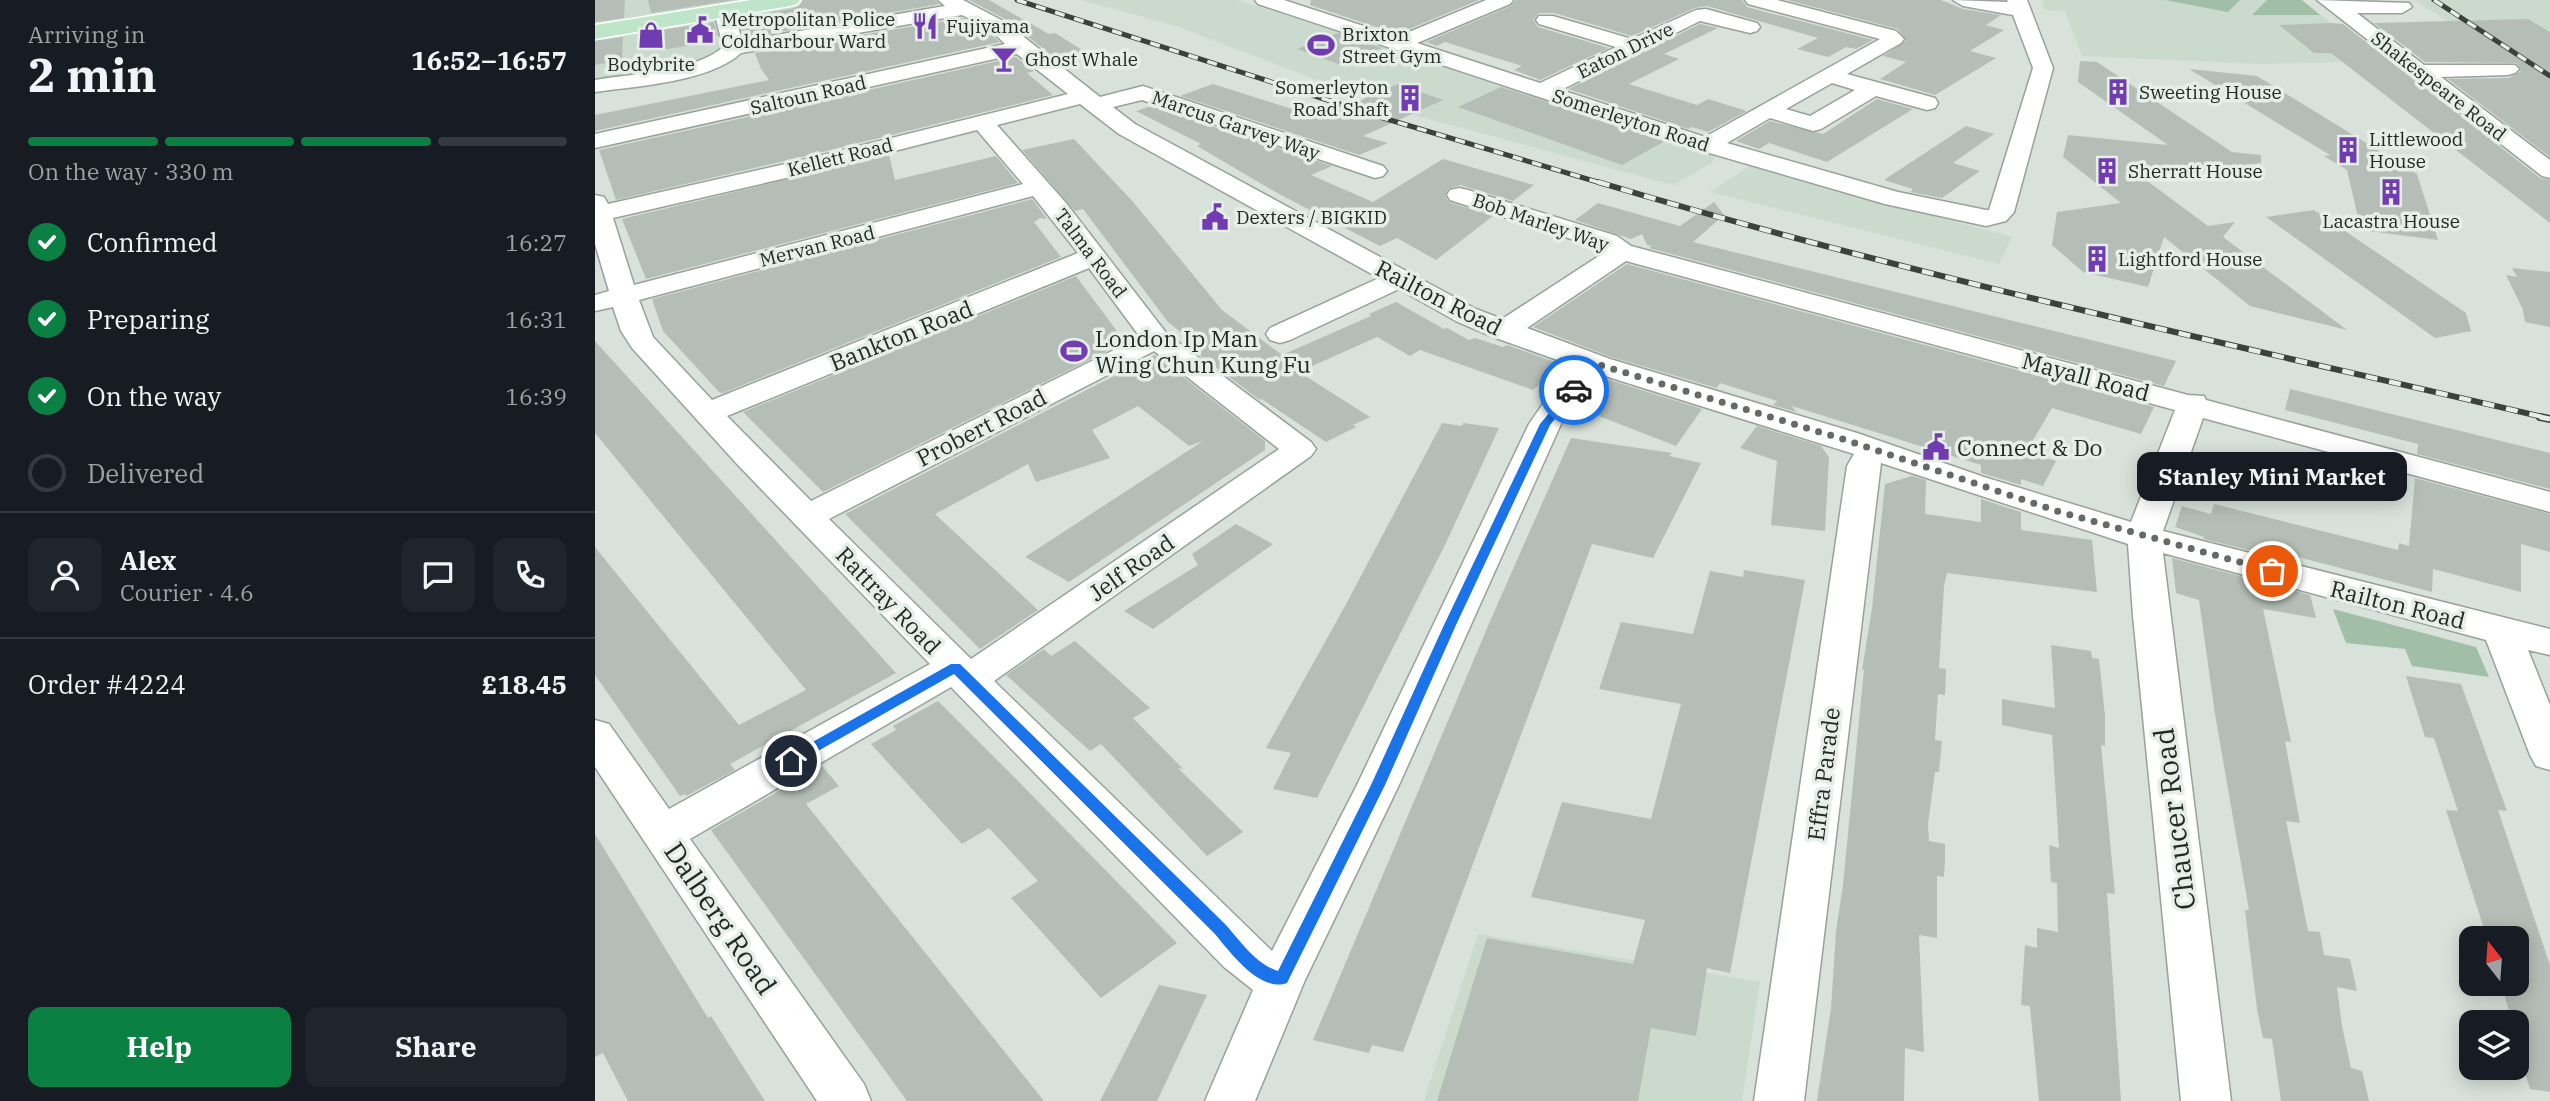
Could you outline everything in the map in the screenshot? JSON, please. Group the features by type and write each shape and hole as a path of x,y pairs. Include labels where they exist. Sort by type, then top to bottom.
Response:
{"main road":[{"path":"595,32 790,0"}],"street":[{"name":"Railton Road","path":"948,0 998,26 1020,47 1115,122 1466,315 1503,331 1600,365 1873,449 1972,484 2144,537 2550,642"},
{"name":"Somerleyton Road","path":"1267,0 1707,145 1917,204 1986,218 1997,216 2001,212 2043,68 2018,5"},
{"path":"1707,145 1894,39 1755,0"},
{"path":"1963,0 2018,5"},
{"path":"1397,44 1495,1"},
{"path":"2345,4 2402,7"},
{"name":"Shakespeare Road","path":"2345,4 2420,71 2550,171"},
{"path":"734,48 967,8"},
{"path":"595,86 699,67 731,55 734,48 724,11"},
{"name":"Eaton Drive","path":"1541,91 1701,15 1750,27"},
{"path":"1546,20 1634,46"},
{"name":"Saltoun Road","path":"595,141 1020,47"},
{"path":"2420,71 2508,69"},
{"path":"1830,76 1927,103"},
{"path":"1769,111 1813,124 1873,88"},
{"name":"Marcus Garvey Way","path":"1090,101 1143,93 1375,171"},
{"name":"Kellett Road","path":"596,210 982,122 1090,101"},
{"name":"Talma Road","path":"982,122 1094,256 1157,340 1300,449 1294,454"},
{"path":"2507,138 2539,137"},
{"name":"Mervan Road","path":"610,299 1038,187"},
{"name":"Bob Marley Way","path":"1458,195 1608,242 1622,251"},
{"name":"Rattray Road","path":"596,210 610,299 639,338 807,516 1091,804 1241,953 1265,974 1282,979"},
{"path":"1503,331 1622,251"},
{"name":"Mayall Road","path":"1622,251 1737,284 2193,403 2550,502"},
{"name":"Bankton Road","path":"708,413 1094,256"},
{"path":"1280,334 1401,278"},
{"name":"Probert Road","path":"807,516 1129,351 1157,340"},
{"path":"1230,1101 1282,979 1378,785 1545,424 1558,405 1600,365"},
{"name":"Chaucer Road","path":"2193,403 2144,537 2206,1101"},
{"name":"Effra Parade","path":"1779,1101 1863,466 1873,449"},
{"name":"Jelf Road","path":"663,833 962,673 1294,454"},
{"path":"2501,630 2550,755"},
{"name":"Dalberg Road","path":"595,735 846,1101"}],"shaded area":[{"path":"595,0 776,0 595,28"},
{"path":"828,0 928,0 943,9 723,54 703,62 595,82 595,38"},
{"path":"1081,0 1237,0 1512,86 1714,156 1713,162 1673,185 1421,117 1176,26"},
{"path":"2042,0 2302,0 2380,61 2261,64 2082,56 2065,11 2045,10"},
{"path":"2414,0 2550,0 2550,88 2502,55"},
{"path":"1750,166 2012,237 1999,264 1710,192"},
{"path":"1478,934 1760,982 1742,1101 1424,1101"}],"green space":[{"path":"2165,0 2240,0 2228,12"},
{"path":"2267,0 2302,0 2320,15 2252,15"},
{"path":"2333,609 2476,647 2489,677 2412,666 2405,649 2346,643"}],"building":[{"path":"595,0 625,0 624,18 595,22"},
{"path":"648,0 734,0 651,13"},
{"path":"803,0 935,0 939,4 749,37 747,30 742,31 738,17 791,9 799,6"},
{"path":"969,0 989,0 1049,34 1055,33 1087,53 1060,62 1007,20"},
{"path":"1311,0 1479,0 1397,34 1310,5"},
{"path":"1516,0 1742,0 1747,7 1873,40 1856,49 1846,47 1828,57 1797,49 1818,38 1707,6 1695,8 1632,36 1554,13 1539,13 1533,20 1538,27 1609,48 1540,80 1514,70 1522,66 1445,42 1437,46 1426,42 1511,6"},
{"path":"1787,0 1941,0 1963,9 2001,15 1986,25 2004,30 1970,51 1996,58 1935,95 1880,79 1906,62 1883,56 1906,41 1898,29"},
{"path":"962,18 989,32 1000,42 595,131 595,115 769,80 755,53"},
{"path":"2528,19 2550,32 2550,157 2448,79 2509,78 2521,71 2517,63 2425,62 2374,23"},
{"path":"714,22 717,35 687,39 687,46 660,50 656,31"},
{"path":"1700,24 1718,28 1664,54 1679,59 1629,84 1697,105 1708,99 1747,111 1708,132 1692,127 1688,129 1568,89"},
{"path":"2343,24 2540,178 2550,180 2550,223 2331,53 2314,53 2279,25"},
{"path":"1338,33 1382,48 1341,65 1297,49"},
{"path":"623,37 622,60 595,65 595,41"},
{"path":"1016,57 1034,71 1027,73 1053,95 616,200 599,150"},
{"path":"2080,61 2097,62 2232,152 2261,155 2261,163 2146,180 2208,226 2235,222 2223,237 2347,330 2250,306 2164,237 2148,287 2083,272 2052,245 2057,212 2121,203 2063,157 2068,135 2168,145 2078,82"},
{"path":"2189,69 2257,76 2417,174 2438,240 2361,230 2347,170 2324,156 2330,155"},
{"path":"1213,84 1320,118 1398,84 1443,100 1363,136 1388,143 1359,155 1180,96"},
{"path":"1501,87 1665,141 1622,165 1458,107"},
{"path":"1877,99 1913,109 1827,162 1769,143 1759,149 1736,141 1770,121 1823,134"},
{"path":"1151,106 1332,166 1311,175 1373,202 1443,159 1534,185 1513,201 1460,185 1448,189 1445,196 1449,202 1493,216 1436,260 1397,238 1380,246 1279,194 1197,146 1201,144 1136,111"},
{"path":"1966,126 1994,134 1953,163 1980,171 1942,198 1910,192 1913,189 1884,180"},
{"path":"1074,139 1134,203 1222,310 1282,355 1371,316 1369,314 1396,302 1469,340 1475,338 1503,347 1507,345 1575,369 1555,387 1541,383 1533,390 1420,350 1410,356 1377,337 1299,372 1370,417 1326,442 1260,398 1261,401 1185,344 1192,341 1168,322 1083,209 1075,211 1022,150"},
{"path":"889,155 895,180 996,156 1018,183 646,279 622,219"},
{"path":"1032,199 1047,219 1040,218 1034,222 1061,257 723,393 719,392 663,331 652,299"},
{"path":"1714,202 1724,215 1693,242 2176,361 2164,386 1649,248 1652,246 1647,245 1642,234 1631,239 1575,220 1598,203 1680,226"},
{"path":"2314,210 2466,313 2471,331 2435,338 2266,217"},
{"path":"1627,264 2154,407 2141,434 2052,408 2026,452 2056,461 2043,486 2021,479 2021,485 1981,473 1981,465 1792,406 1796,412 1773,405 1777,401 1720,383 1717,388 1611,357 1533,327"},
{"path":"2512,268 2550,272 2550,327 2525,322 2523,310 2506,275 2517,277"},
{"path":"1076,276 1125,342 823,492 743,412"},
{"path":"595,341 896,673 730,764 735,770 686,796 680,796 595,675 595,547 739,725 806,690 595,433"},
{"path":"1155,355 1265,441 1265,450 1069,582 1025,557 1203,441 1189,446 1138,406 1092,430 1110,458 1036,482 1028,464 935,514 1038,610 980,649 845,514"},
{"path":"1606,379 1702,409 1676,446 1581,409 1591,397 1588,396"},
{"path":"2290,389 2550,453 2550,489 2417,454 2418,444 2285,410"},
{"path":"1442,423 1499,428 1445,545 1317,798 1273,789 1291,753 1266,748"},
{"path":"1757,426 1821,446 1829,457 1825,531 1771,525 1777,461 1740,448"},
{"path":"1571,438 1672,453 1669,456 1701,463 1653,558 1592,544 1403,1052 1372,1045 1369,1053 1313,1040 1491,619"},
{"path":"1912,476 1926,480 1925,514 1981,522 1981,499 2021,512 2021,530 2092,540 2097,592 1947,573 1939,668 1946,669 1945,695 1938,694 1935,740 1942,741 1939,772 1935,772 1928,824 1929,841 1945,844 1945,860 1944,877 1937,876 1937,938 1919,935 1924,1052 1905,1048 1904,1101 1817,1101 1831,1008 1836,931 1864,669 1862,670 1872,608 1885,484"},
{"path":"2415,478 2550,514 2550,552 2521,544 2521,592 2433,569 2432,592 2298,557 2300,563 2204,539 2175,527 2182,506 2211,514 2214,504 2398,550 2399,543 2409,546"},
{"path":"1236,524 1273,544 1153,629 1124,611 1198,565 1192,554"},
{"path":"2172,558 2310,595 2316,618 2263,609 2291,742 2285,741 2300,823 2286,821 2308,931 2320,932 2324,955 2350,959 2357,991 2337,987 2342,1026 2351,1068 2362,1071 2369,1101 2281,1101 2272,1039 2263,1038 2257,1009 2245,910 2249,910 2215,714 2199,600 2176,593"},
{"path":"1744,570 1805,580 1730,973 1707,968 1696,1036 1651,1028 1638,1101 1437,1101 1487,938 1633,964 1645,920 1531,897 1562,802 1651,819 1681,704 1599,689 1621,622 1693,634 1710,571 1743,577"},
{"path":"1075,641 1150,708 1133,718 1183,769 1178,768 1243,832 1207,856 1101,744 1090,751 1006,675 1044,649 1051,656"},
{"path":"2051,645 2091,651 2092,658 2099,659 2105,716 2105,746 2101,745 2115,894 2107,893 2121,1101 2039,1101 2030,1006 2021,1005 2025,945 2037,948 2037,928 2058,932 2057,883 2051,882 2049,845 2059,848 2056,799 2052,735 2002,725 2002,699 2055,708"},
{"path":"2406,676 2461,684 2507,811 2498,810 2550,965 2550,1092 2530,1089 2527,1080 2529,1010 2509,1010 2505,996 2529,996 2529,926 2483,926 2446,810 2458,811 2434,738 2425,737"},
{"path":"938,701 1177,943 1101,998 1011,898 1038,881 989,828 962,844 871,744 896,730 893,726"},
{"path":"822,766 839,786 806,804 1044,1101 907,1101 711,830"},
{"path":"595,834 708,1018 711,1016 765,1101 628,1101 603,1053 595,1057"},
{"path":"1159,985 1207,995 1157,1101 1100,1101"}],"railway":[{"path":"1017,0 1380,117 1604,184"},
{"path":"2434,0 2550,76"},
{"path":"1598,182 1715,216 1952,278 2547,418"},
{"path":"2540,417 2550,419"}],"way so far":[{"path":"1574,390 1600,365 1846,440 1972,484 2131,534 2272,571"}],"place":[{"name":"Fujiyama","path":"925,26"},
{"name":"Metropolitan Police Coldharbour Ward","path":"700,30"},
{"name":"Bodybrite","path":"651,35"},
{"name":"Brixton Street Gym","path":"1321,45"},
{"name":"Ghost Whale","path":"1004,59"},
{"name":"Sweeting House","path":"2118,92"},
{"name":"Somerleyton Road Shaft","path":"1410,98"},
{"name":"Littlewood House","path":"2348,150"},
{"name":"Sherratt House","path":"2107,171"},
{"name":"Lacastra House","path":"2391,192"},
{"name":"Dexters / BIGKID","path":"1215,217"},
{"name":"Lightford House","path":"2097,259"},
{"name":"London Ip Man Wing Chun Kung Fu","path":"1074,351"},
{"name":"Connect & Do","path":"1936,447"},
{"name":"Stanley Mini Market","path":"2272,571"}],"route":[{"path":"791,761 955,667 1241,953 1265,974 1282,979 1378,785 1545,424 1558,405 1574,390"}]}
